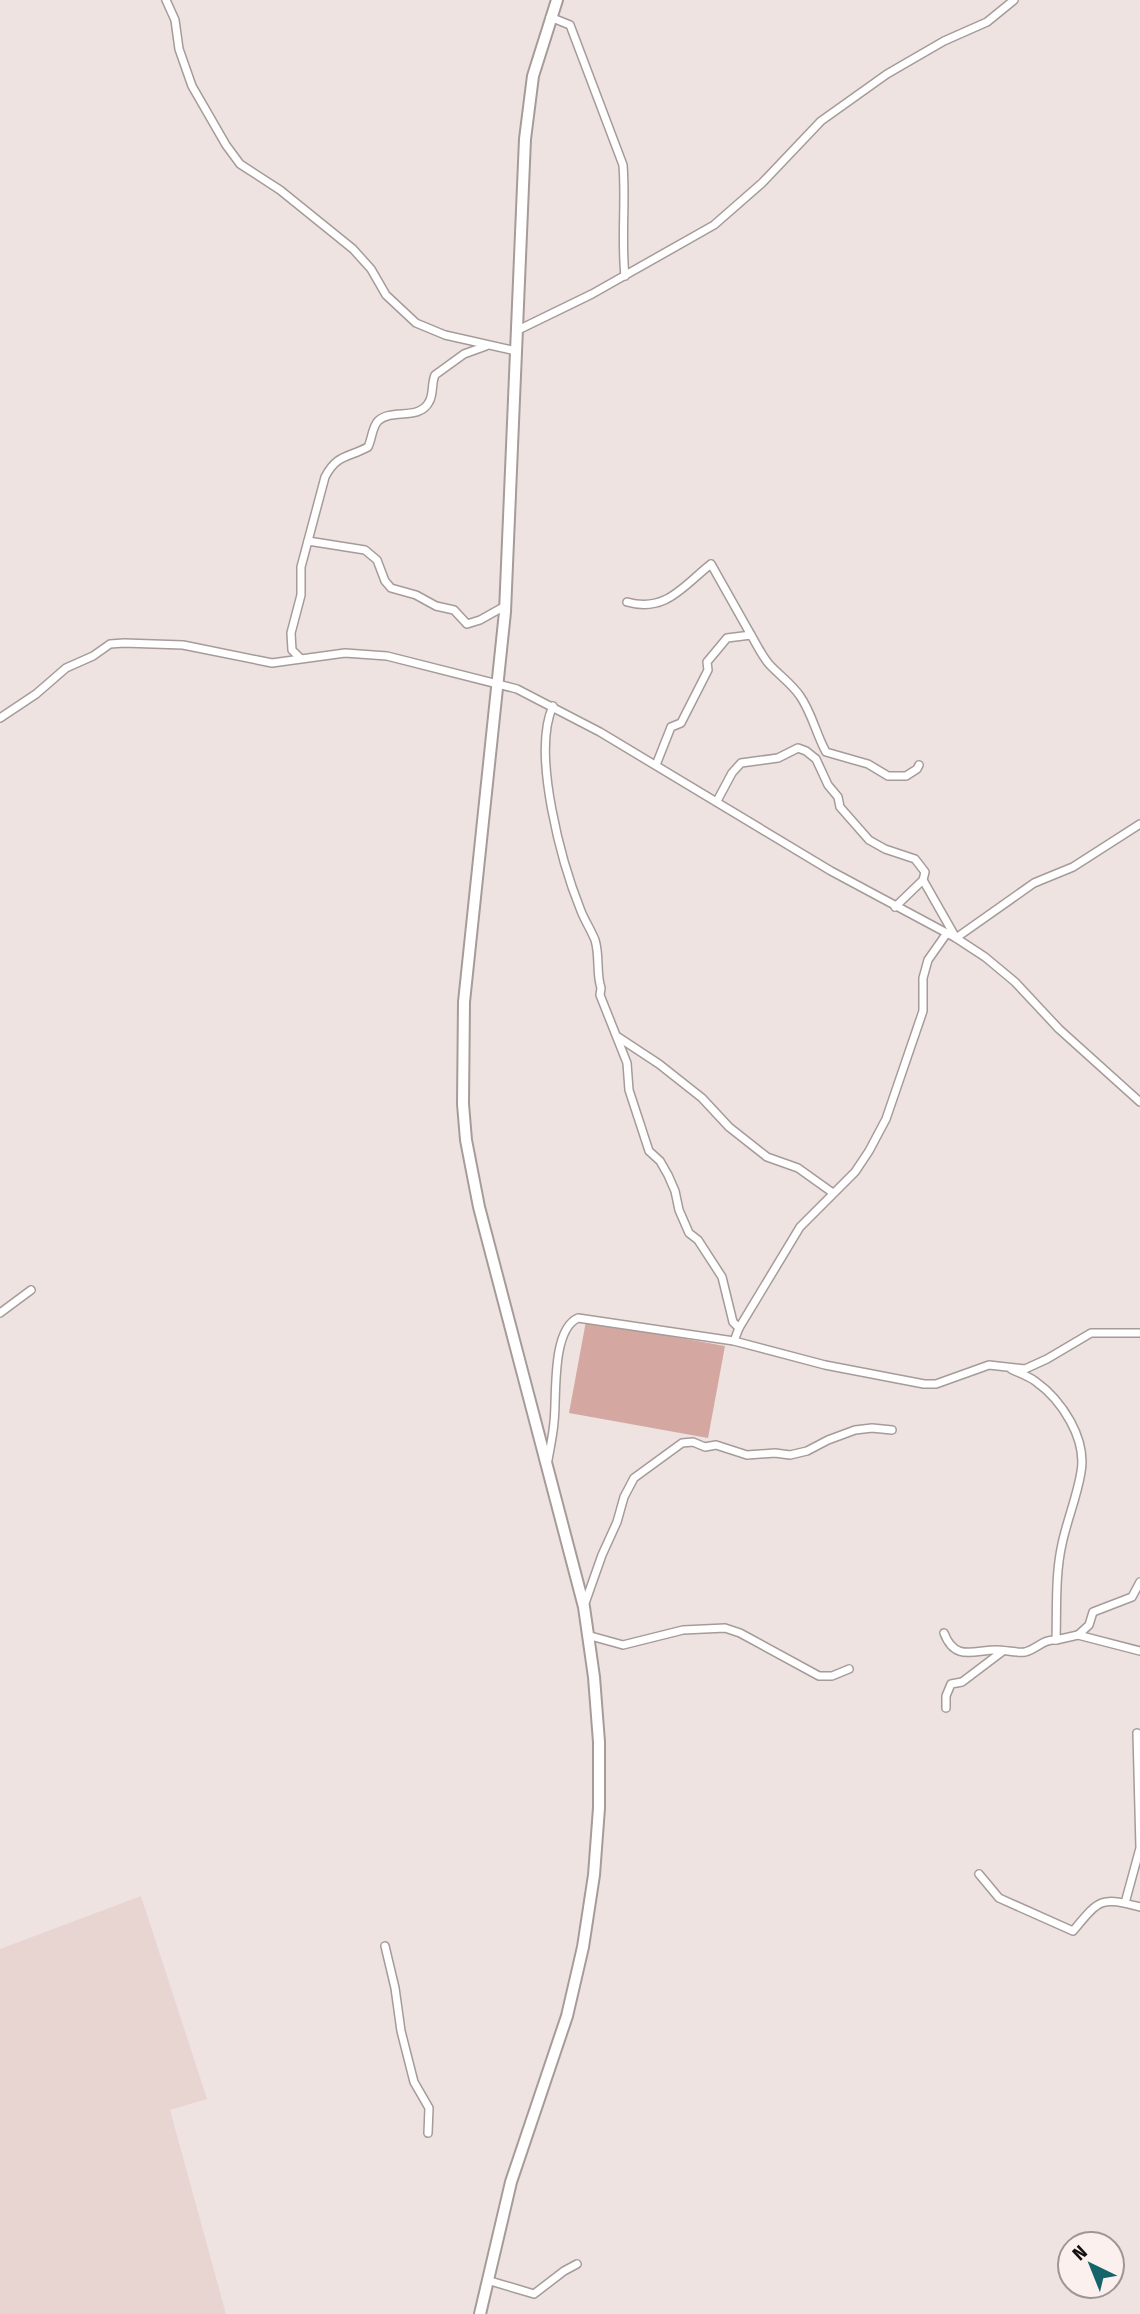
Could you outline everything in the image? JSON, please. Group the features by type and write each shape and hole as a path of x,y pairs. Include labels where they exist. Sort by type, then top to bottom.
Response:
{"main road":[{"path":"480,2314 511,2182 567,2017 583,1947 594,1875 599,1808 599,1742 594,1677 584,1607 480,1207 463,1104 464,1002 505,606 525,138 533,76 557,0"}],"street":[{"path":"166,0 175,20 179,49 192,86 226,145 240,163 280,190 353,249 371,269 386,295 416,323 445,335 516,351"},
{"path":"516,331 625,276 714,225 762,183 821,121 887,74 944,41 987,22 1014,0"},
{"path":"551,17 570,24 623,165 625,187 622,253 625,276"},
{"path":"300,658 292,650 292,633 300,604 301,567 325,477 333,463 368,447 376,424 381,418 424,408 429,404 435,375 464,354 486,345"},
{"path":"308,541 365,550 377,560 391,588 416,595 436,607 454,610 467,624 505,606"},
{"path":"627,602 641,606 659,604 711,564 769,664 802,698 816,735 826,752 868,764 888,776 906,776 918,769 919,765"},
{"path":"656,765 671,727 681,723 708,670 707,662 727,638 751,635"},
{"path":"0,718 36,694 66,668 93,656 110,644 183,645 224,652 259,662 282,662 345,653 387,656 517,689 553,706 831,871 956,938 985,957 1015,982 1059,1029 1140,1102"},
{"path":"553,706 549,715 546,743 549,795 562,853 580,909 595,940 600,995 618,1037 626,1063 629,1090 649,1151 660,1161 668,1175 689,1233 698,1240 722,1277 733,1322 739,1328"},
{"path":"717,802 732,773 741,763 778,758 798,748 807,751 816,759 828,785 838,797 840,807 869,840 885,849 915,859 925,872 923,880 895,906"},
{"path":"956,938 1034,883 1073,867 1140,824"},
{"path":"923,880 956,938"},
{"path":"734,1341 739,1328 800,1227 862,1162 886,1119 923,1011 923,978 928,960 947,933"},
{"path":"618,1037 659,1064 702,1098 729,1127 767,1157 797,1168 833,1194"},
{"path":"0,1313 31,1290"},
{"path":"547,1464 554,1422 558,1359 564,1335 572,1321 589,1318 643,1329 734,1341 825,1365 924,1384 936,1384 989,1365 1025,1369 1091,1333 1140,1333"},
{"path":"1011,1369 1036,1382 1073,1423 1082,1458 1082,1471 1058,1566 1056,1640"},
{"path":"584,1607 634,1478 682,1443 693,1442 705,1447 716,1445 747,1455 790,1455 807,1451 855,1430 892,1430"},
{"path":"1078,1635 1089,1625 1093,1612 1132,1597 1140,1583"},
{"path":"587,1635 623,1645 683,1630 725,1628 740,1633 819,1675 832,1676 849,1670"},
{"path":"944,1633 948,1642 963,1653 972,1655 1003,1651 1025,1652 1048,1640 1078,1635 1140,1651"},
{"path":"946,1708 946,1696 951,1684 962,1682 1003,1651"},
{"path":"1125,1903 1140,1848 1137,1733"},
{"path":"979,1874 999,1898 1073,1930 1096,1904 1115,1899 1140,1907"},
{"path":"385,1946 414,2082 429,2108 428,2133"},
{"path":"487,2280 534,2294 564,2271 578,2264"}],"shaded area":[{"path":"586,1321 725,1346 708,1438 569,1413"},
{"path":"141,1896 207,2099 170,2110 226,2314 0,2314 0,1949"}]}
